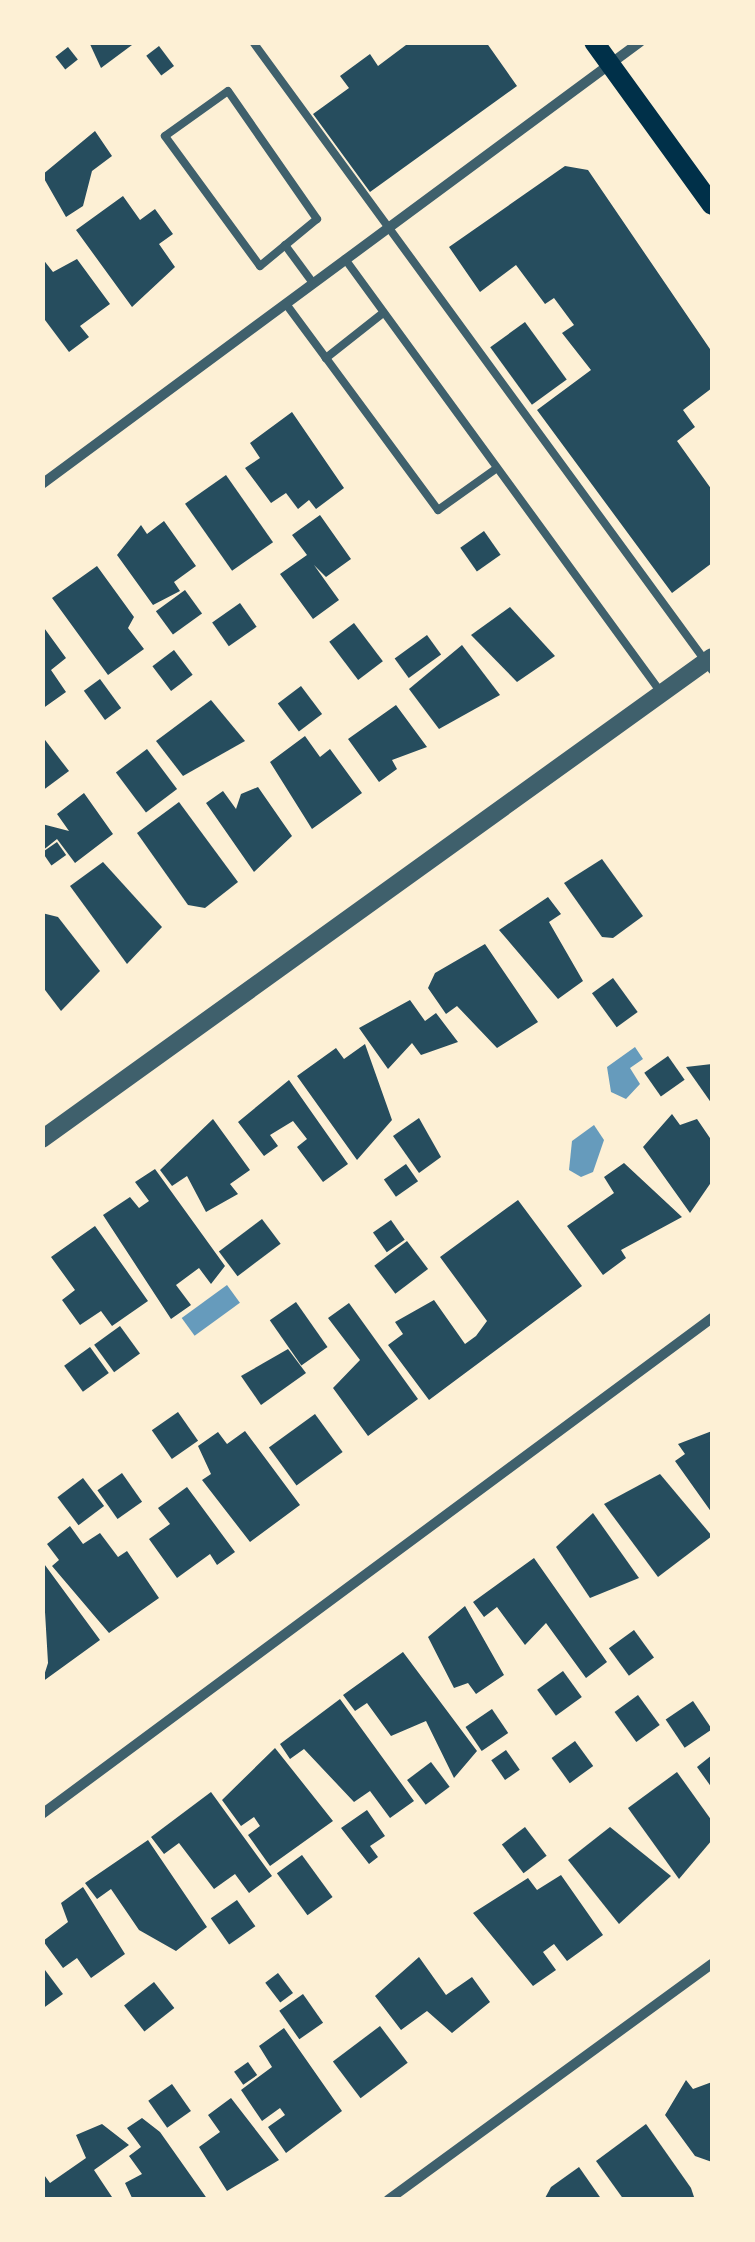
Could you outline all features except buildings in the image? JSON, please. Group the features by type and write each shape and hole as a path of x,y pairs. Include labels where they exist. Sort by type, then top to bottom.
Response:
{"main road":[{"path":"594,42 712,205"}],"street":[{"path":"42,484 640,42"},
{"path":"42,1139 710,663"},
{"path":"42,1814 712,1318"},
{"path":"388,2200 712,1964"}],"lane":[{"path":"253,42 710,663"},
{"path":"228,91 317,219 285,244 260,266 165,136 228,91"},
{"path":"285,244 313,283"},
{"path":"345,259 662,695"},
{"path":"286,304 438,510 497,468"},
{"path":"326,358 383,314"}],"water":[{"path":"635,1047 643,1059 630,1068 640,1084 626,1099 611,1092 607,1067"},
{"path":"594,1125 604,1140 593,1172 581,1177 569,1170 572,1141"},
{"path":"227,1285 240,1303 195,1336 182,1318"}]}
